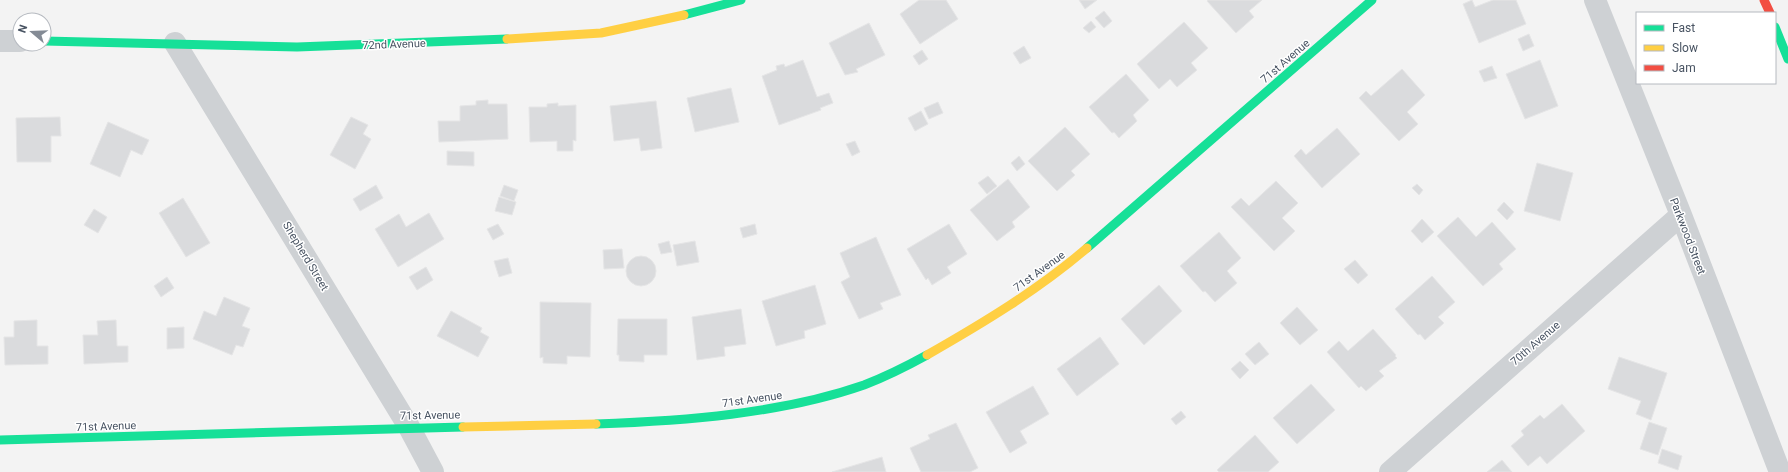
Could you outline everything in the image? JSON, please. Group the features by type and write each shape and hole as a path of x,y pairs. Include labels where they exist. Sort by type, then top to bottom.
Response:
{"main road":[{"name":"72nd Avenue","path":"52,41 297,47 398,44 601,33 678,17 741,0"},
{"name":"71st Avenue","path":"0,440 627,423 707,418 787,406 864,385 926,356 999,314 1071,262 1372,0"},
{"path":"1764,0 1770,12"},
{"path":"1776,29 1788,59"}],"street":[{"name":"Parkwood Street","path":"1595,0 1681,215 1780,472"},
{"path":"0,41 12,41"},
{"name":"Shepherd Street","path":"175,43 409,428 434,472"},
{"name":"70th Avenue","path":"1390,472 1681,215"}],"building":[{"path":"919,0 946,0 958,19 920,44 900,14"},
{"path":"1079,0 1097,0 1085,9"},
{"path":"1262,0 1249,11 1254,17 1236,33 1207,1"},
{"path":"1472,0 1475,7 1493,0 1516,0 1526,24 1479,43 1463,4"},
{"path":"1104,11 1112,21 1104,28 1095,18"},
{"path":"1091,21 1096,27 1089,33 1083,28"},
{"path":"1184,22 1208,48 1191,63 1197,70 1177,87 1170,79 1159,89 1137,64"},
{"path":"869,23 885,55 856,69 858,72 845,75 829,43"},
{"path":"1529,34 1534,46 1523,51 1518,39"},
{"path":"1024,46 1031,58 1020,64 1013,53"},
{"path":"922,50 928,59 919,65 913,56"},
{"path":"803,60 817,97 829,93 833,103 820,108 821,110 779,125 762,76 777,70 776,66 784,64 785,67"},
{"path":"1540,60 1558,106 1525,119 1506,74"},
{"path":"1492,66 1497,78 1484,82 1479,71"},
{"path":"1402,69 1425,95 1407,112 1418,124 1399,141 1359,98 1366,91 1371,96"},
{"path":"1126,74 1149,100 1133,115 1137,121 1119,138 1114,132 1112,133 1089,107"},
{"path":"731,88 739,122 695,132 687,98"},
{"path":"488,100 488,104 507,104 508,139 439,142 438,121 460,121 460,106 476,105 476,101"},
{"path":"656,101 662,148 641,151 639,138 614,141 610,106"},
{"path":"938,102 943,113 929,119 924,108"},
{"path":"558,103 558,106 576,105 576,141 573,140 573,151 557,151 557,141 530,142 529,107 547,107 547,104"},
{"path":"921,111 928,124 915,131 908,118"},
{"path":"60,117 61,136 51,136 51,162 17,162 16,118"},
{"path":"351,117 368,125 363,134 371,139 355,169 330,155"},
{"path":"108,122 149,140 142,155 131,150 120,177 90,164"},
{"path":"1065,127 1090,154 1071,171 1075,175 1057,191 1028,161"},
{"path":"1337,128 1360,154 1322,188 1294,156 1301,149 1306,155"},
{"path":"855,141 860,152 852,156 846,144"},
{"path":"447,151 474,152 474,166 447,165"},
{"path":"1019,156 1025,164 1017,171 1011,163"},
{"path":"1537,163 1573,173 1560,221 1524,211"},
{"path":"988,176 997,186 987,194 978,183"},
{"path":"1008,179 1030,207 1012,222 1015,227 997,241 970,210"},
{"path":"1276,181 1298,203 1282,218 1295,231 1274,251 1231,207 1241,198 1249,206"},
{"path":"1417,184 1423,190 1419,195 1412,188"},
{"path":"376,185 383,198 360,211 353,199"},
{"path":"504,185 518,190 514,201 500,196"},
{"path":"499,197 516,202 512,215 495,211"},
{"path":"183,198 210,243 186,257 159,213"},
{"path":"1504,202 1514,212 1507,220 1497,210"},
{"path":"94,209 107,217 98,233 84,225"},
{"path":"429,213 444,239 398,267 375,229 399,214 406,227"},
{"path":"1458,217 1476,237 1492,222 1516,249 1499,264 1503,269 1483,286 1437,236"},
{"path":"1422,219 1434,232 1422,243 1411,231"},
{"path":"498,224 504,234 493,240 487,229"},
{"path":"755,224 757,234 743,238 740,228"},
{"path":"949,224 967,254 947,267 951,273 932,285 928,278 926,280 907,249"},
{"path":"1219,232 1241,258 1227,271 1237,283 1215,302 1205,291 1203,292 1180,266"},
{"path":"876,237 901,295 880,303 883,309 859,319 841,282 850,277 840,253"},
{"path":"669,241 672,252 661,254 658,244"},
{"path":"695,241 699,262 677,266 673,245"},
{"path":"622,249 624,268 604,269 603,250"},
{"path":"641,256 652,260 656,271 652,282 641,286 630,282 626,271 630,260"},
{"path":"508,258 512,273 499,277 494,261"},
{"path":"1355,260 1368,275 1358,284 1344,269"},
{"path":"426,267 433,280 417,290 409,277"},
{"path":"1432,276 1455,302 1438,317 1444,323 1425,340 1420,334 1418,335 1395,309"},
{"path":"167,277 174,288 161,297 154,286"},
{"path":"815,285 826,324 804,331 805,338 776,346 762,301"},
{"path":"1159,285 1182,311 1144,345 1121,319"},
{"path":"224,297 250,308 242,326 250,329 243,347 236,345 232,355 193,339 204,311 216,316"},
{"path":"540,302 591,303 590,357 567,356 567,364 543,363 543,357 540,358"},
{"path":"1297,307 1318,330 1300,345 1280,323"},
{"path":"741,309 746,344 724,347 725,356 697,360 692,317"},
{"path":"451,311 482,328 480,332 489,337 478,357 437,336"},
{"path":"618,319 667,319 667,355 644,355 644,362 619,361 619,355 617,355"},
{"path":"37,320 37,346 48,346 48,364 5,365 4,337 14,337 14,321"},
{"path":"116,320 117,346 128,346 128,362 84,364 83,335 98,335 97,321"},
{"path":"184,327 184,348 167,349 167,328"},
{"path":"1373,329 1397,358 1379,371 1384,376 1366,391 1361,386 1359,388 1327,352 1339,341 1348,351"},
{"path":"1100,337 1119,364 1077,396 1057,369"},
{"path":"1259,342 1269,354 1255,365 1245,354"},
{"path":"1619,357 1667,373 1651,420 1636,414 1641,401 1608,389"},
{"path":"1240,361 1249,370 1240,379 1231,369"},
{"path":"1311,384 1335,410 1297,444 1273,418"},
{"path":"1033,386 1049,414 1020,431 1027,443 1010,453 986,412"},
{"path":"1562,404 1585,431 1547,464 1540,456 1528,466 1511,446 1524,435 1521,431 1540,415 1544,419"},
{"path":"1181,411 1186,417 1176,425 1171,419"},
{"path":"1649,422 1667,428 1658,455 1640,449"},
{"path":"956,423 978,468 970,472 921,472 910,448 930,439 928,435"},
{"path":"1255,435 1279,462 1268,472 1219,472 1217,470"},
{"path":"1662,449 1682,456 1678,470 1658,463"},
{"path":"882,457 886,472 832,472"},
{"path":"1502,460 1512,472 1487,472"}],"traffic: fast":[{"path":"684,15 741,0"},
{"path":"1087,248 1372,0"},
{"path":"1776,29 1788,59"},
{"path":"52,41 297,47 507,39"},
{"path":"596,424 697,418 799,403 864,385 927,355"},
{"path":"0,440 463,427"}],"traffic: slow":[{"path":"507,39 601,33 684,15"},
{"path":"927,355 969,331 1030,292 1087,248"},
{"path":"463,427 596,424"}],"traffic: jam":[{"path":"1764,0 1770,12"}]}
